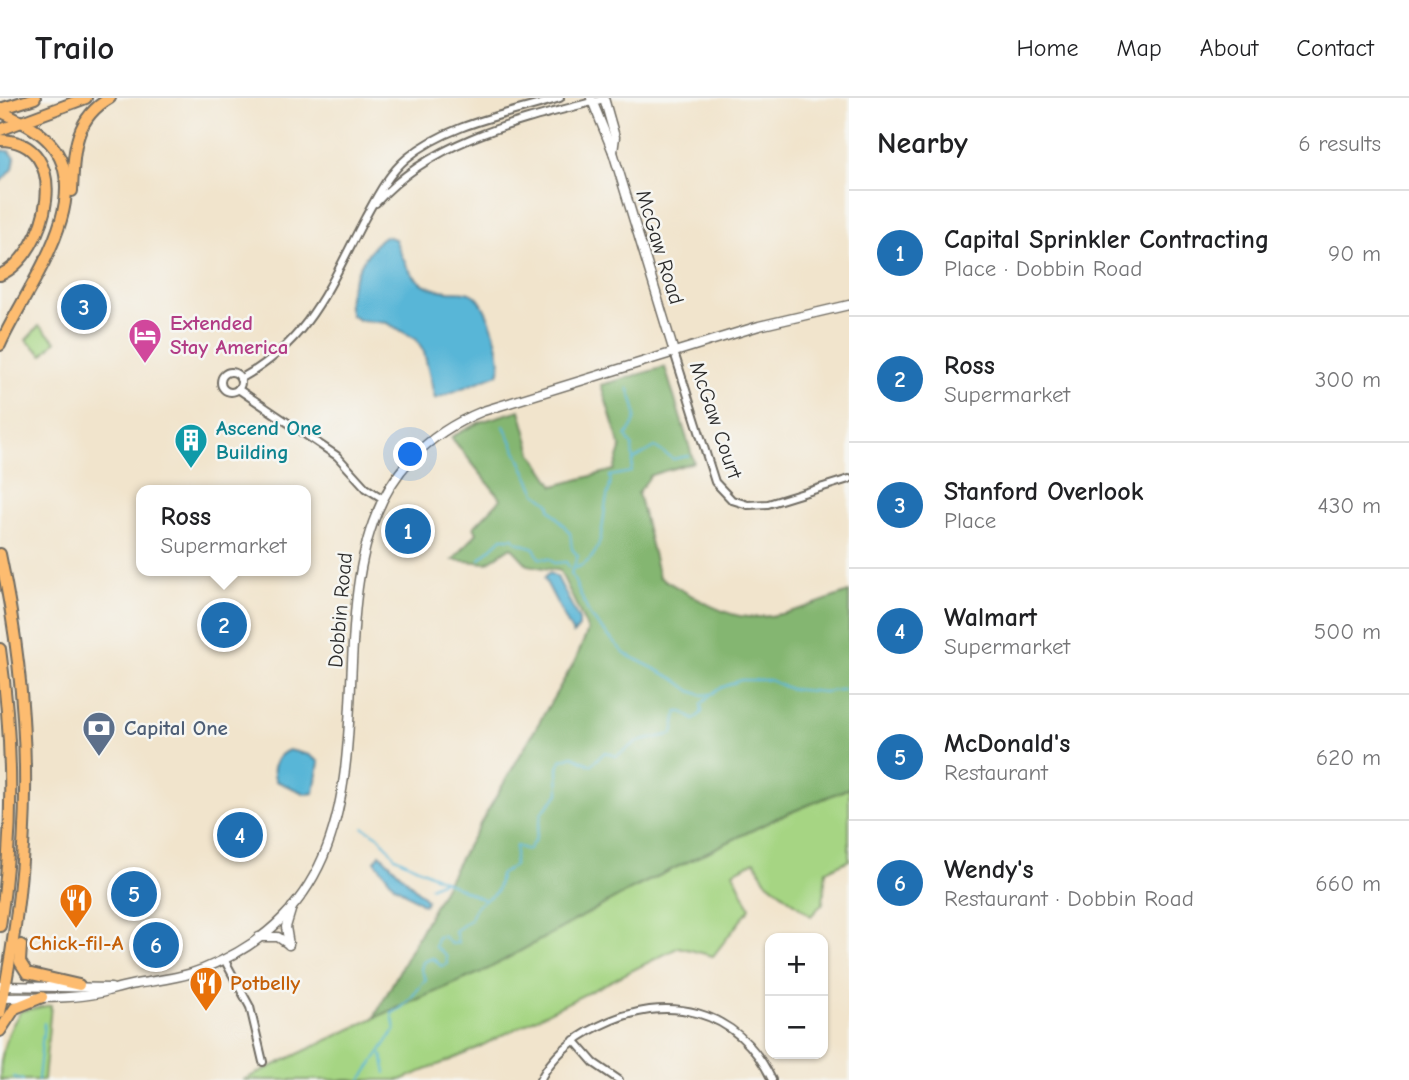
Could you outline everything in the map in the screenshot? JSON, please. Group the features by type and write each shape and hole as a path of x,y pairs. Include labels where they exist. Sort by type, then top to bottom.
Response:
{"main road":[{"path":"0,110 35,98"},
{"path":"0,130 86,98"},
{"path":"37,275 57,249 67,221 77,135 93,109 110,98"},
{"path":"0,110 39,132 54,148 61,160 65,182 61,219 37,275 0,345"},
{"path":"0,139 13,141 32,150 44,170 47,189 41,224 29,249 16,266 0,275"},
{"path":"0,554 20,664 27,779 27,885 20,962 31,976 79,985"},
{"path":"0,649 10,780 8,854 0,926"},
{"path":"0,1013 22,885 27,779"},
{"path":"0,1031 19,1004 42,996"}],"street":[{"path":"238,389 240,379 275,358 297,337 312,316 390,175 405,159 432,141 560,98"},
{"path":"370,210 412,169 438,152 479,136 592,100 604,99"},
{"name":"McGaw Road","path":"604,99 615,137 613,152"},
{"name":"McGaw Road","path":"592,100 613,152 674,352"},
{"name":"Dobbin Road","path":"2,992 42,996 101,993 114,988 190,974 225,959 258,937 293,905 321,864 339,813 361,561 367,534 382,498 413,457 439,434 467,417 786,318 849,305"},
{"name":"McGaw Court","path":"674,352 715,482 732,500 748,505 768,504 849,479"},
{"path":"240,379 236,374 228,372 221,381 227,391 238,389 337,456 366,488 382,498"},
{"path":"258,937 278,937 289,945 286,927 293,905"},
{"path":"225,959 250,1007 263,1062"},
{"name":"Dobbin Road","path":"2,992 79,985 114,988"},
{"path":"540,1080 555,1057 574,1040 633,1011 658,1007 683,1009 710,1019 738,1037 760,1061 772,1080"},
{"path":"574,1040 600,1069 619,1080"}],"green space":[{"path":"39,326 56,341 43,355 26,340"},
{"path":"665,367 694,462 651,475 638,493 659,577 714,607 737,616 748,617 787,613 849,592 849,788 777,818 632,889 486,970 374,1018 458,862 576,659 588,630 560,571 528,565 511,547 487,563 453,560 477,533 474,527 501,499 451,437 480,422 520,410 532,453 554,486 614,470 621,449 601,385"},
{"path":"849,788 849,860 826,871 823,903 811,916 765,880 755,861 733,872 750,908 713,956 679,947 465,1054 401,1080 243,1080 374,1018 486,970 632,889 777,818"},
{"path":"51,1005 44,1080 0,1080 5,1044 21,1011"}],"water":[{"path":"0,150 9,151 15,157 13,169 0,182"},
{"path":"385,236 395,239 403,259 419,281 436,289 468,292 479,300 497,345 500,367 498,374 435,399 424,352 416,339 387,323 359,320 351,315 349,295 357,272 370,250"},
{"path":"549,573 557,577 579,620 579,627 573,634 544,578"},
{"path":"289,750 309,755 319,762 314,793 306,794 276,781 275,762"},
{"path":"380,854 427,900 424,905 394,885 375,861"}],"waterway":[{"path":"628,388 636,413 634,424 626,436 632,446 633,459"},
{"path":"504,426 536,493 550,504 550,509 570,533 572,549 578,556 571,573 590,616 625,654 675,679 691,691 702,695 712,694"},
{"path":"575,568 592,557 597,548 610,476 631,472 633,460 655,447 673,459 688,456"},
{"path":"480,559 502,538 513,538 534,548 539,558 550,559 554,563 566,562 570,568"},
{"path":"361,1080 395,1030 392,1013 406,1003 426,980 421,969 423,962 433,958 441,966 447,964 446,955 435,947 437,937 443,936 451,944 458,943 455,931 470,920 477,906 497,891 500,875 514,865 516,846 528,850 535,840 542,812 559,794 558,768 561,760 573,756 591,765 605,752 616,756 637,742 673,734 677,712 683,712 694,720 702,712 701,704 718,689 741,680 769,680 790,689 824,692 849,689"},
{"path":"363,827 380,837 395,857 482,899"},
{"path":"430,887 444,880"},
{"path":"38,1080 44,1023"},
{"path":"382,1054 386,1073"},
{"path":"14,1077 23,1080"}],"place":[{"name":"Stanford Overlook","path":"84,307"},
{"name":"Extended Stay America","path":"145,365"},
{"name":"Ascend One Building","path":"191,470"},
{"name":"Capital Sprinkler Contracting","path":"408,531"},
{"name":"Ross","path":"224,625"},
{"name":"Capital One","path":"99,758"},
{"name":"Walmart","path":"240,835"},
{"name":"McDonald's","path":"134,894"},
{"name":"Chick-fil-A","path":"76,930"},
{"name":"Wendy's","path":"156,945"},
{"name":"Potbelly","path":"206,1013"}]}
